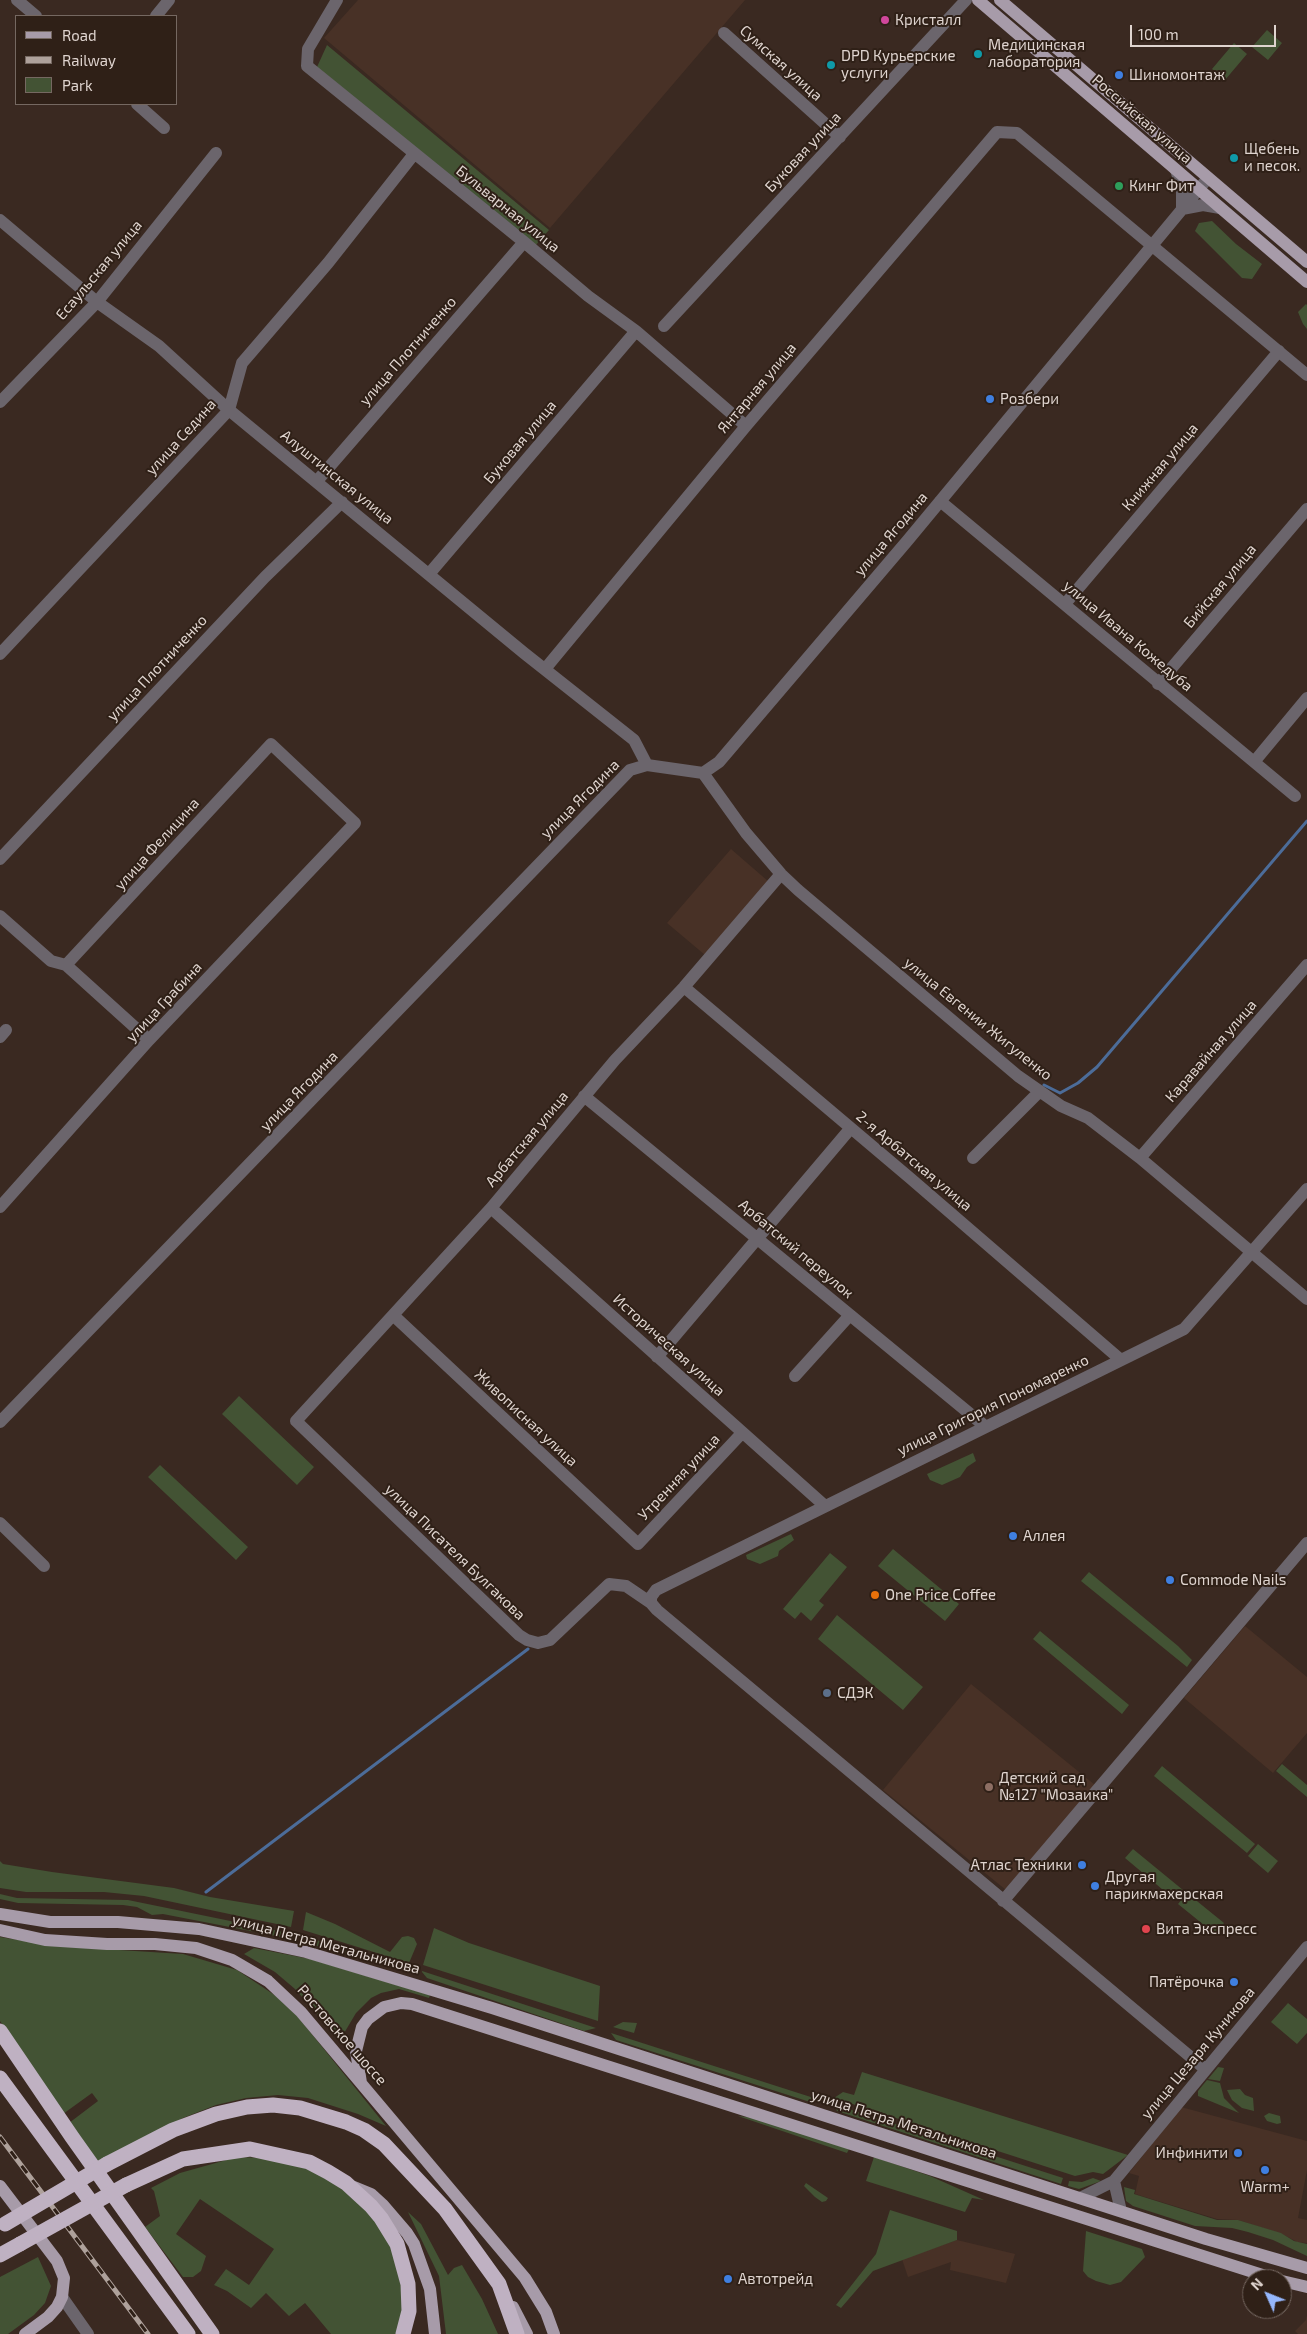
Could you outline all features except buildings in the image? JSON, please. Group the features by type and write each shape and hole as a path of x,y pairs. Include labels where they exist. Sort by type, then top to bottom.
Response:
{"highway":[{"path":"0,2031 72,2137 212,2334"},
{"path":"0,2078 188,2334"},
{"path":"2,2225 107,2164 174,2130 232,2110 264,2105 285,2106 327,2114 364,2130 400,2159 445,2210 499,2284 517,2334"},
{"path":"0,2255 126,2185 183,2159 250,2149 309,2162 346,2183 381,2218 402,2257 408,2284 409,2299 404,2334"}],"main road":[{"name":"Российская улица","path":"978,0 1307,282"},
{"name":"Российская улица","path":"1000,0 1307,262"},
{"name":"улица Петра Метальникова","path":"0,1914 50,1922 157,1924 220,1932 306,1952 492,2008 1206,2239 1307,2268"},
{"name":"Ростовское шоссе","path":"0,1930 45,1940 107,1944 154,1944 196,1948 232,1960 268,1981 284,1994 525,2278 546,2312 554,2334"},
{"path":"361,2083 356,2051 362,2027 368,2019 384,2007 401,2002 412,2004 1244,2269"},
{"path":"491,2029 485,2024 485,2020 492,2008"},
{"path":"346,2183 371,2194 383,2205 414,2244 430,2289 435,2334"},
{"path":"0,2186 57,2262 64,2278 62,2297 57,2307 48,2317 25,2334"},
{"path":"1292,2283 1307,2287"},
{"path":"499,2284 527,2334"}],"street":[{"path":"17,0 35,15"},
{"path":"157,15 169,0"},
{"name":"Бульварная улица","path":"338,0 308,49 307,66 588,296 636,331 746,426"},
{"name":"Буковая улица","path":"664,326 966,0"},
{"name":"Сумская улица","path":"724,33 840,137"},
{"path":"138,105 164,128"},
{"name":"Янтарная улица","path":"545,669 746,426 997,132 1017,133 1152,245"},
{"name":"Есаульская улица","path":"0,402 97,302 216,153"},
{"name":"улица Седина","path":"0,654 229,410 242,363 328,263 414,154"},
{"path":"1176,170 1182,188 1182,209 1203,205 1220,208"},
{"name":"улица Ягодина","path":"703,773 718,762 940,501 1208,178"},
{"name":"Алуштинская улица","path":"0,220 97,302 159,346 229,410 634,740 647,764"},
{"name":"улица Плотниченко","path":"317,482 524,242"},
{"path":"1152,245 1307,375"},
{"name":"Буковая улица","path":"429,574 636,331"},
{"name":"Книжная улица","path":"1065,604 1279,351"},
{"name":"улица Ивана Кожедуба","path":"940,501 1295,796"},
{"name":"улица Плотниченко","path":"0,859 265,577 342,502"},
{"name":"Бийская улица","path":"1158,684 1307,509"},
{"path":"1254,762 1307,698"},
{"name":"улица Грабина","path":"0,1207 149,1040 355,823 271,744"},
{"name":"улица Фелицина","path":"66,965 271,744"},
{"path":"647,764 703,773"},
{"name":"улица Ягодина","path":"0,1422 630,770 647,764"},
{"name":"улица Евгении Жигуленко","path":"703,773 746,833 781,874 1018,1076 1061,1106 1088,1118 1140,1158 1307,1299"},
{"name":"Арбатская улица","path":"296,1422 491,1208 584,1096 684,987 781,874"},
{"path":"0,916 51,961 66,965 149,1040"},
{"name":"Каравайная улица","path":"1140,1158 1307,965"},
{"name":"2-я Арбатская улица","path":"684,987 1121,1360"},
{"path":"974,1158 1040,1091"},
{"name":"Арбатский переулок","path":"584,1096 986,1427"},
{"path":"657,1357 850,1129"},
{"name":"улица Григория Пономаренко","path":"651,1600 656,1590 1184,1329 1307,1189"},
{"name":"Историческая улица","path":"491,1208 742,1434 825,1506"},
{"name":"Живописная улица","path":"393,1315 638,1544"},
{"path":"795,1376 850,1315"},
{"name":"улица Писателя Булгакова","path":"296,1422 519,1635 527,1640 538,1643 550,1640 610,1584 626,1586 651,1600"},
{"name":"Утренняя улица","path":"638,1544 742,1434"},
{"path":"0,1523 44,1566"},
{"path":"1003,1901 1307,1543"},
{"path":"651,1600 1003,1901 1205,2069"},
{"name":"улица Цезаря Куникова","path":"1114,2181 1307,1947"},
{"path":"1080,2198 1114,2181 1121,2211"},
{"path":"62,2297 88,2334"}],"shaded area":[{"path":"358,0 745,0 550,228 324,38"},
{"path":"731,849 769,882 705,955 667,923"},
{"path":"1245,1626 1307,1677 1307,1733 1273,1773 1184,1698"},
{"name":"Детский сад №127 \"Мозаика\"","path":"971,1684 1095,1785 1006,1890 883,1790"},
{"path":"1181,2107 1307,2141 1307,2170 1298,2218 1307,2220 1307,2243 1297,2242 1282,2234 1238,2220 1217,2219 1135,2194 1139,2176 1129,2173"},
{"path":"957,2240 1015,2254 1006,2283 950,2270 951,2262 908,2277 902,2259"},
{"path":"1307,2315 1307,2334 1298,2334 1295,2331 1306,2320"}],"green space":[{"path":"1267,30 1282,43 1268,60 1252,47"},
{"path":"1234,43 1247,54 1225,80 1212,69"},
{"path":"327,45 549,230 535,246 317,67"},
{"path":"1212,221 1236,244 1262,264 1252,279 1242,278 1195,231 1199,223"},
{"path":"1307,305 1307,329 1298,312"},
{"path":"239,1396 314,1467 297,1485 222,1414"},
{"path":"973,1453 976,1461 967,1467 960,1477 942,1485 930,1480 927,1474"},
{"path":"160,1465 248,1547 236,1560 148,1477"},
{"path":"791,1534 794,1540 779,1551 778,1556 760,1564 747,1559 746,1555"},
{"path":"893,1549 959,1604 945,1621 878,1566"},
{"path":"830,1553 847,1567 819,1601 824,1605 811,1621 801,1612 795,1619 783,1609"},
{"path":"1089,1572 1178,1646 1192,1660 1187,1667 1081,1581"},
{"path":"837,1615 923,1687 903,1710 818,1639"},
{"path":"1040,1631 1129,1705 1122,1714 1033,1639"},
{"path":"1282,1764 1307,1785 1307,1797 1276,1771"},
{"path":"1162,1766 1255,1844 1247,1853 1154,1776"},
{"path":"1258,1844 1278,1861 1268,1873 1248,1856"},
{"path":"1133,1849 1183,1890 1175,1900 1125,1858"},
{"path":"0,1861 3,1864 52,1872 174,1888 210,1897 294,1911 291,1927 144,1896 104,1892 26,1892 0,1888"},
{"path":"1187,1893 1224,1923 1215,1934 1178,1904"},
{"path":"0,1894 17,1898 128,1900 289,1933 281,1937 163,1914 152,1915 137,1907 123,1905 18,1903 0,1899"},
{"path":"306,1912 335,1924 390,1952 402,1937 414,1938 417,1944 409,1963 303,1930"},
{"path":"434,1928 469,1943 600,1986 598,2021 423,1965"},
{"path":"303,1936 406,1967 400,1970 306,1943"},
{"path":"0,1937 55,1946 183,1954 237,1970 276,1996 298,2017 386,2126 358,2114 308,2098 278,2095 246,2098 216,2105 183,2118 97,2165 69,2123 98,2101 92,2093 63,2114 0,2021"},
{"path":"254,1948 310,1959 430,1995 429,1998 399,1989 381,1993 371,1998 356,2013 340,2040 295,1989 275,1972 244,1954"},
{"path":"422,1972 596,2028 584,2031 427,1978"},
{"path":"1288,2003 1307,2019 1307,2033 1297,2044 1271,2022"},
{"path":"623,2022 637,2023 634,2033 613,2027"},
{"path":"611,2033 817,2099 810,2102 616,2040"},
{"path":"1218,2067 1224,2068 1220,2081 1208,2079"},
{"path":"862,2072 1128,2155 1103,2174 1093,2172 1075,2176 834,2098 843,2092 854,2095"},
{"path":"1207,2080 1220,2083 1224,2098 1239,2113 1198,2096 1198,2091"},
{"path":"1240,2089 1245,2095 1253,2098 1254,2111 1242,2108 1232,2100 1227,2090"},
{"path":"833,2104 1063,2178 1061,2184 837,2111"},
{"path":"1269,2113 1280,2116 1281,2123 1277,2124 1267,2121 1264,2116"},
{"path":"738,2116 756,2118 849,2149 847,2153"},
{"path":"237,2157 268,2158 309,2168 366,2204 404,2269 401,2334 331,2334 305,2303 289,2316 266,2293 251,2308 227,2291 214,2285 226,2269 249,2285 274,2249 200,2199 176,2234 206,2256 201,2271 193,2277 183,2277 145,2227 160,2216 154,2191 151,2188 180,2173"},
{"path":"874,2157 930,2176 984,2200 972,2198 965,2212 866,2181"},
{"path":"1093,2178 1101,2181 1079,2189 1068,2186 1069,2181 1082,2182"},
{"path":"806,2183 828,2198 826,2201 822,2202 815,2197 804,2186"},
{"path":"1124,2187 1135,2190 1134,2194 1217,2220 1238,2220 1281,2233 1294,2241 1307,2244 1307,2256 1273,2240 1248,2232 1232,2228 1195,2226 1133,2206 1126,2201"},
{"path":"890,2210 957,2231 957,2240 873,2271 841,2308 836,2305 876,2254"},
{"path":"408,2212 421,2224 448,2275 454,2268 462,2265 482,2299 498,2334 446,2334 439,2276"},
{"path":"1086,2231 1142,2249 1145,2257 1121,2282 1110,2285 1096,2281 1088,2277 1083,2271"},
{"path":"38,2257 51,2286 45,2303 34,2315 8,2334 0,2334 0,2277"}],"waterway":[{"path":"1044,1085 1060,1093 1078,1083 1097,1067 1307,821"},
{"path":"206,1892 528,1649"}],"railway":[{"path":"0,2137 148,2334"}],"place":[{"name":"Кристалл","path":"885,20"},
{"name":"Медицинская лаборатория","path":"978,54"},
{"name":"DPD Курьерские услуги","path":"831,65"},
{"name":"Шиномонтаж","path":"1119,75"},
{"name":"Щебень и песок.","path":"1234,158"},
{"name":"Кинг Фит","path":"1119,186"},
{"name":"Розбери","path":"990,399"},
{"name":"Аллея","path":"1013,1536"},
{"name":"Commode Nails","path":"1170,1580"},
{"name":"One Price Coffee","path":"875,1595"},
{"name":"СДЭК","path":"827,1693"},
{"name":"Детский сад №127 \"Мозаика\"","path":"989,1787"},
{"name":"Атлас Техники","path":"1082,1865"},
{"name":"Другая парикмахерская","path":"1095,1886"},
{"name":"Вита Экспресс","path":"1146,1929"},
{"name":"Пятёрочка","path":"1234,1982"},
{"name":"Инфинити","path":"1238,2153"},
{"name":"Warm+","path":"1265,2170"},
{"name":"Автотрейд","path":"728,2279"}]}
